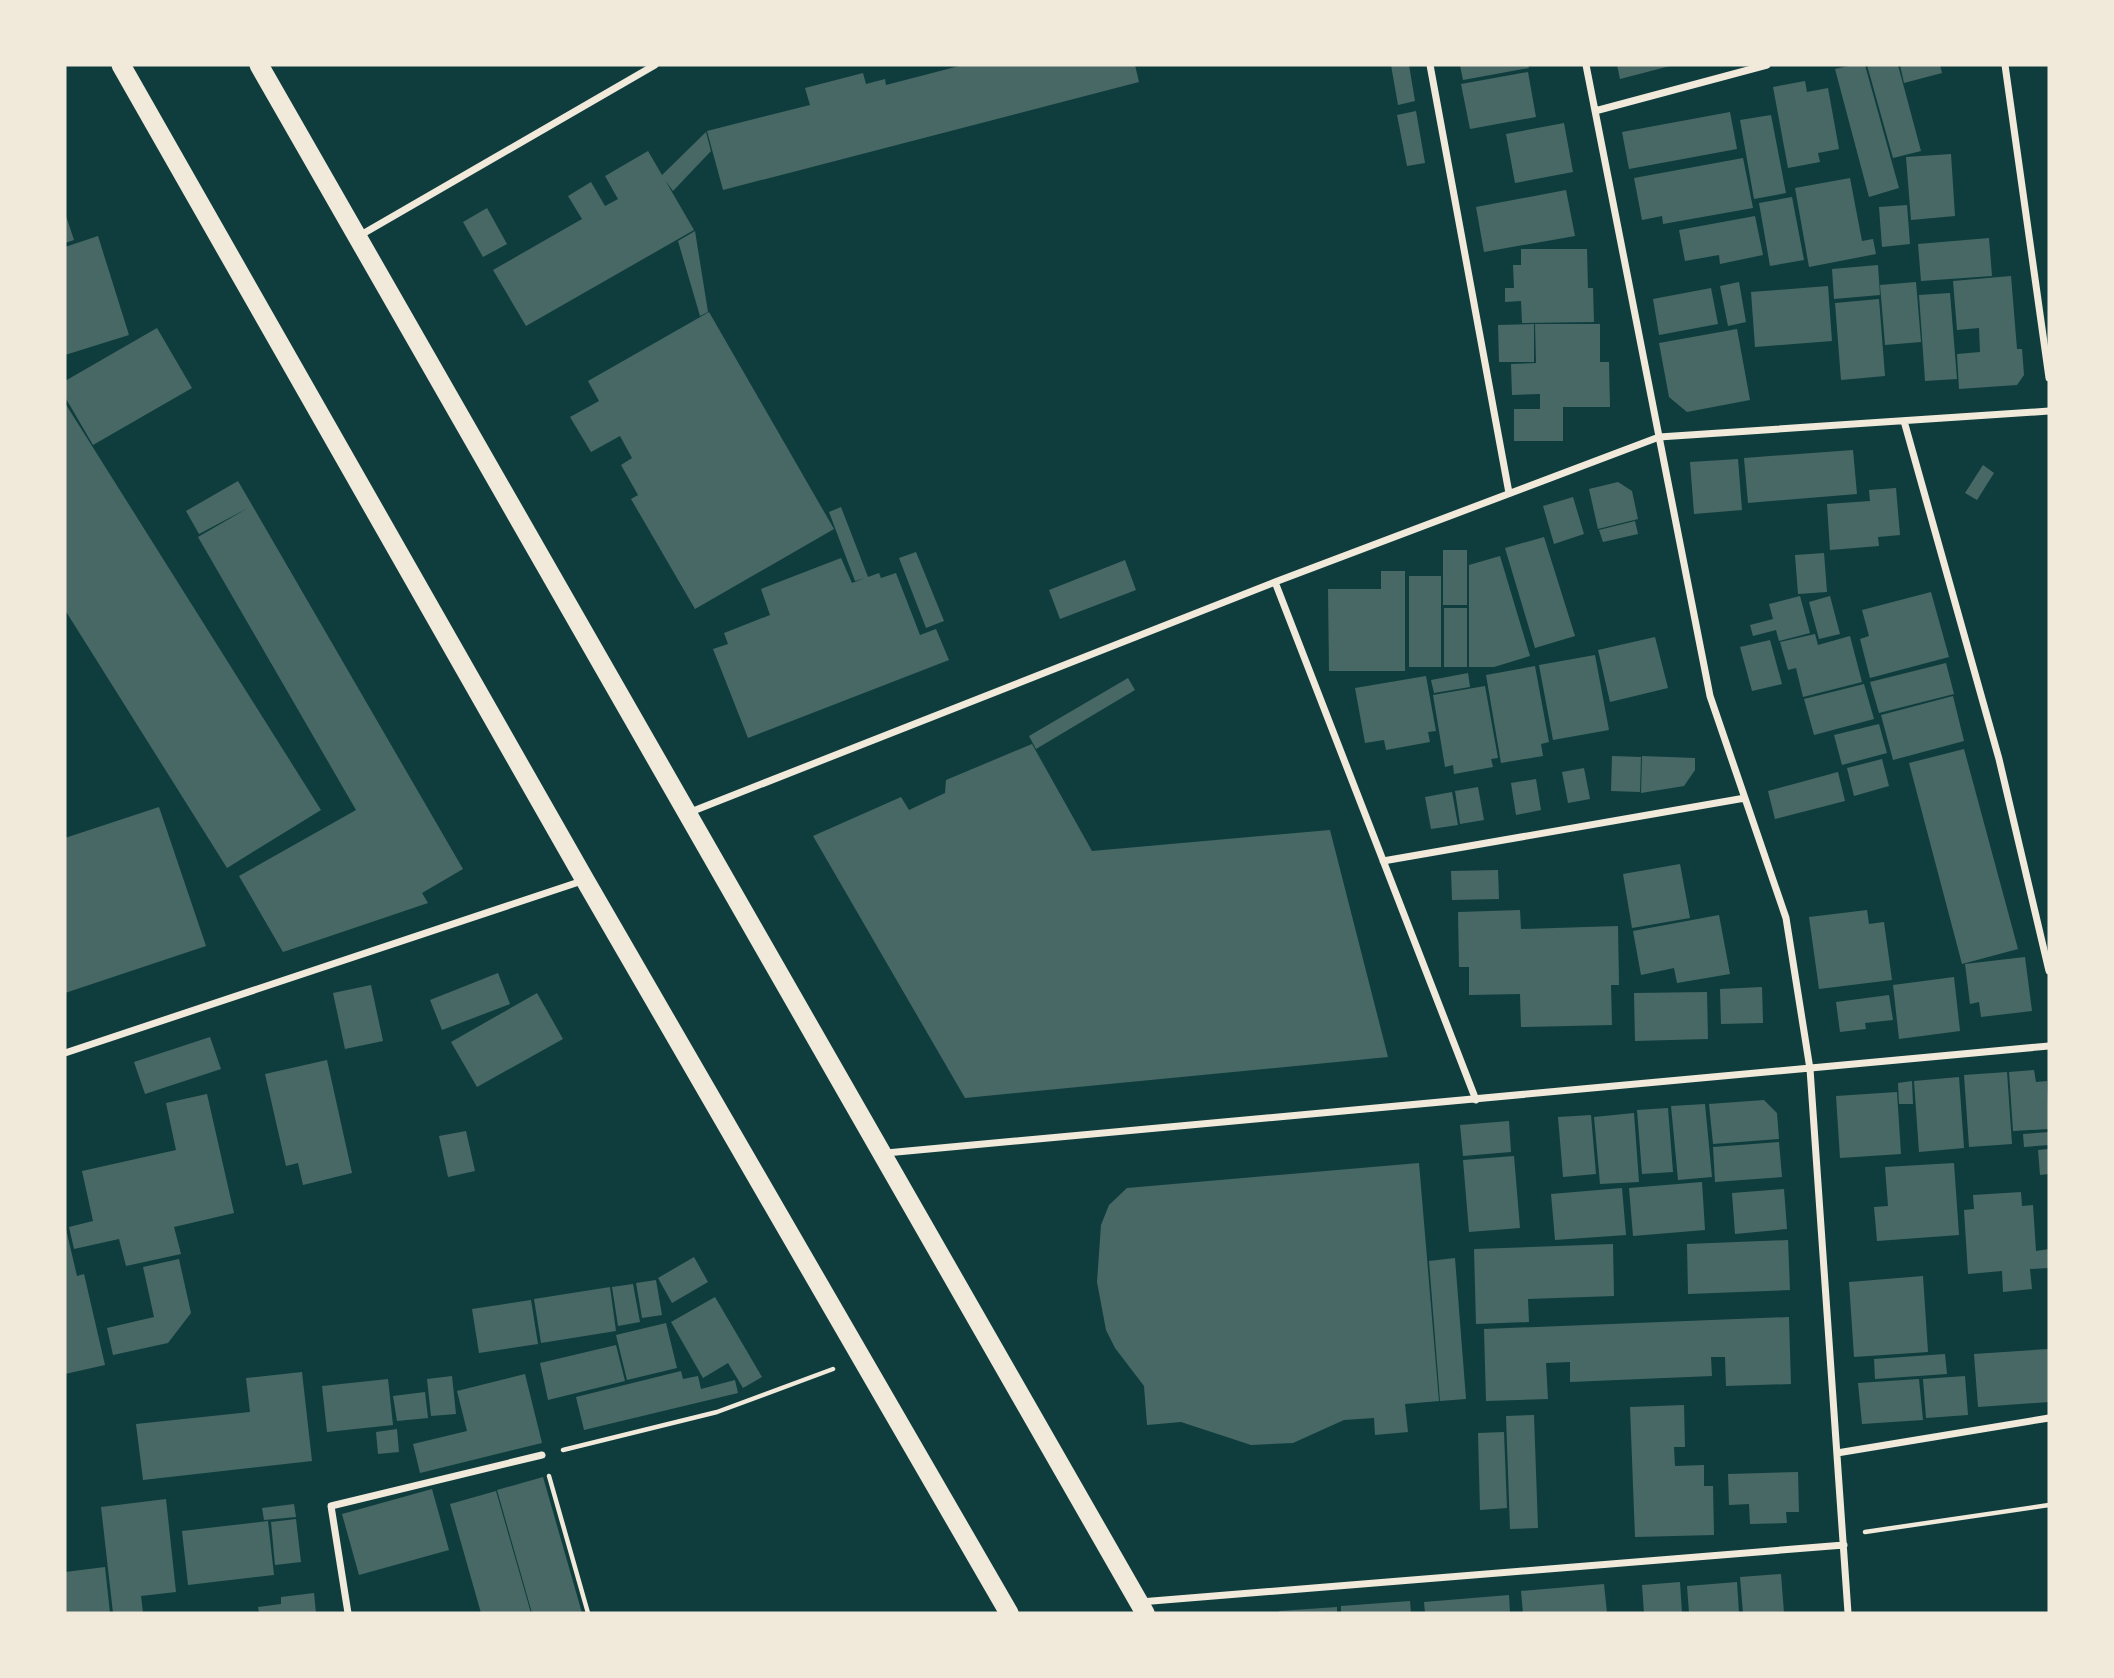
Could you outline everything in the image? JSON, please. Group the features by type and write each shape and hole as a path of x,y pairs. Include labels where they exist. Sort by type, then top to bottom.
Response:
{"highway":[{"path":"121,65 585,880 1009,1613"},
{"path":"259,65 1142,1608"}],"street":[{"path":"357,236 646,66 655,65"},
{"path":"1430,65 1509,493"},
{"path":"1586,65 1710,696 1786,918 1810,1069 1848,1613"},
{"path":"1595,111 1767,65"},
{"path":"2005,65 2049,378"},
{"path":"687,814 1275,582 1659,437 2049,411"},
{"path":"1904,421 1999,759 2049,971"},
{"path":"1275,582 1476,1100"},
{"path":"1382,861 1745,798"},
{"path":"65,1054 585,880"},
{"path":"882,1154 2049,1046"},
{"path":"1837,1453 2049,1418"},
{"path":"348,1613 331,1506 542,1455"},
{"path":"1142,1608 1844,1545"}],"path":[{"path":"588,1613 542,1455 717,1412 861,1359"},
{"path":"1843,1535 2049,1505"}],"building":[{"path":"963,65 1135,65 1139,82 723,190 707,131 810,105 805,88 863,73 866,84 885,79 886,85"},
{"path":"1391,65 1409,65 1415,101 1398,105"},
{"path":"1460,65 1528,65 1529,68 1463,80"},
{"path":"1617,65 1670,65 1670,66 1620,79"},
{"path":"1865,65 1899,188 1869,197 1835,69"},
{"path":"1867,65 1898,65 1921,151 1893,158"},
{"path":"1900,65 1940,65 1942,73 1904,83"},
{"path":"1528,72 1536,117 1470,129 1461,84"},
{"path":"1805,81 1807,92 1828,88 1839,149 1818,153 1820,162 1788,168 1773,87"},
{"path":"1416,111 1425,163 1407,166 1397,115"},
{"path":"1730,112 1737,149 1629,169 1622,132"},
{"path":"1771,115 1786,193 1754,199 1740,120"},
{"path":"1564,123 1573,172 1515,183 1506,134"},
{"path":"706,132 711,151 673,191 665,180 694,230 526,326 493,270 582,219 568,196 591,182 605,206 618,199 605,176 648,151 662,175"},
{"path":"1951,154 1955,216 1911,220 1906,157"},
{"path":"1743,158 1753,208 1663,224 1662,216 1642,220 1634,178"},
{"path":"1850,178 1862,241 1873,239 1876,254 1809,267 1795,188"},
{"path":"1566,190 1575,236 1484,252 1476,207"},
{"path":"1792,197 1804,260 1770,266 1759,203"},
{"path":"1907,205 1910,244 1882,247 1879,207"},
{"path":"487,208 507,244 483,257 463,222"},
{"path":"65,213 74,240 65,243"},
{"path":"1755,216 1763,255 1720,264 1719,255 1685,261 1679,230"},
{"path":"695,231 708,312 700,316 678,241"},
{"path":"98,236 129,335 65,355 65,247"},
{"path":"1989,238 1992,276 1921,281 1918,244"},
{"path":"1521,249 1587,249 1588,288 1593,288 1594,322 1522,323 1521,301 1505,302 1505,288 1514,288 1513,265 1521,265"},
{"path":"1878,265 1880,295 1834,299 1832,269"},
{"path":"2011,276 2017,349 2022,349 2024,375 2017,385 1959,389 1957,354 1980,352 1979,328 1957,330 1953,281"},
{"path":"1739,282 1746,322 1728,326 1720,286"},
{"path":"1916,282 1921,342 1885,345 1880,285"},
{"path":"1828,286 1832,341 1755,347 1751,292"},
{"path":"1711,288 1718,324 1659,335 1653,299"},
{"path":"1950,293 1957,379 1925,381 1919,295"},
{"path":"1879,299 1885,376 1841,380 1835,303"},
{"path":"709,312 834,529 695,609 631,499 638,495 621,465 632,458 620,436 591,452 570,417 599,401 588,381"},
{"path":"1534,324 1534,362 1499,362 1498,325"},
{"path":"1535,324 1600,324 1600,362 1609,362 1610,407 1563,407 1563,441 1514,441 1514,409 1540,409 1540,394 1512,395 1511,364 1536,363"},
{"path":"157,328 192,388 93,445 65,397 65,381"},
{"path":"1737,329 1750,400 1687,412 1669,397 1659,343"},
{"path":"65,403 321,810 227,868 65,610"},
{"path":"1853,450 1857,494 1748,503 1744,458"},
{"path":"1738,459 1742,510 1694,514 1690,462"},
{"path":"1983,465 1994,473 1977,500 1965,493"},
{"path":"238,481 463,869 422,893 428,903 283,952 239,876 356,810 198,537 248,508 199,534 186,511"},
{"path":"1618,482 1632,491 1638,519 1598,529 1589,489"},
{"path":"1896,488 1900,535 1878,537 1879,546 1830,550 1827,504 1870,501 1869,490"},
{"path":"1573,497 1584,534 1554,544 1543,506"},
{"path":"841,507 868,577 879,573 881,578 896,573 920,635 936,629 949,660 748,738 713,649 728,644 724,633 770,615 761,589 841,558 852,583 865,578 855,581 829,512"},
{"path":"1635,521 1638,534 1603,542 1599,530"},
{"path":"1544,537 1575,636 1535,648 1505,548"},
{"path":"1443,550 1467,550 1467,605 1443,605"},
{"path":"916,552 944,621 926,628 899,558"},
{"path":"1824,553 1827,592 1798,594 1795,555"},
{"path":"1500,556 1530,656 1494,667 1469,667 1469,565"},
{"path":"1125,560 1136,590 1060,619 1049,590"},
{"path":"1381,571 1405,571 1405,671 1329,671 1328,589 1381,589"},
{"path":"1409,576 1441,576 1441,667 1409,667"},
{"path":"1931,592 1949,657 1870,678 1860,639 1869,636 1862,610"},
{"path":"1800,596 1810,633 1779,641 1776,630 1753,636 1750,625 1773,619 1769,604"},
{"path":"1830,596 1840,634 1819,639 1809,602"},
{"path":"1444,608 1467,608 1467,667 1444,667"},
{"path":"1815,634 1818,645 1850,636 1862,682 1803,697 1796,668 1788,670 1780,642"},
{"path":"1655,637 1668,688 1610,702 1598,650"},
{"path":"1770,640 1782,684 1752,691 1740,647"},
{"path":"1595,655 1609,730 1553,740 1539,665"},
{"path":"1946,663 1954,694 1879,713 1870,682"},
{"path":"1535,666 1549,742 1541,744 1543,756 1501,763 1486,675"},
{"path":"1468,673 1470,687 1434,693 1431,680"},
{"path":"1426,676 1436,731 1428,732 1430,742 1386,750 1384,740 1365,743 1355,688"},
{"path":"1128,678 1135,690 1036,749 1029,736"},
{"path":"1864,684 1874,719 1814,735 1804,699"},
{"path":"1485,686 1498,758 1491,759 1493,767 1454,774 1453,765 1445,767 1433,695"},
{"path":"1953,696 1964,741 1893,760 1881,715"},
{"path":"1879,724 1887,753 1842,765 1834,735"},
{"path":"1032,744 1092,851 1330,830 1388,1057 965,1098 813,836 901,797 909,810 945,793 946,780"},
{"path":"1964,749 2018,949 1962,964 1909,763"},
{"path":"1612,756 1641,757 1640,792 1611,791"},
{"path":"1642,756 1695,758 1695,770 1684,786 1641,793"},
{"path":"1882,759 1889,786 1854,796 1847,768"},
{"path":"1584,768 1590,799 1568,803 1562,772"},
{"path":"1838,772 1845,801 1775,819 1768,791"},
{"path":"1536,779 1541,810 1516,815 1511,783"},
{"path":"1478,787 1484,820 1460,824 1455,791"},
{"path":"1452,792 1458,825 1431,829 1425,797"},
{"path":"159,807 206,946 65,993 65,838"},
{"path":"1680,864 1690,918 1632,928 1623,874"},
{"path":"1498,870 1499,899 1452,900 1451,871"},
{"path":"1520,910 1521,929 1618,926 1619,985 1611,985 1612,1025 1521,1027 1520,994 1469,995 1469,967 1459,967 1458,912"},
{"path":"1867,910 1869,924 1884,922 1892,980 1819,989 1809,917"},
{"path":"1719,915 1730,974 1677,983 1674,968 1641,975 1633,931"},
{"path":"2025,957 2032,1011 1981,1017 1979,1002 1970,1004 1965,964"},
{"path":"498,973 510,1004 442,1030 430,1000"},
{"path":"1954,977 1960,1031 1899,1039 1893,985"},
{"path":"371,985 383,1041 345,1049 333,993"},
{"path":"1762,987 1763,1023 1721,1024 1720,989"},
{"path":"1707,992 1708,1039 1635,1041 1634,993"},
{"path":"537,993 563,1039 477,1087 451,1042"},
{"path":"1889,995 1893,1020 1865,1023 1866,1029 1840,1032 1836,1002"},
{"path":"210,1037 221,1069 145,1094 134,1062"},
{"path":"327,1060 352,1173 303,1185 298,1163 286,1166 265,1074"},
{"path":"2034,1070 2036,1082 2047,1081 2049,1129 2013,1131 2009,1072"},
{"path":"2007,1072 2012,1144 1969,1147 1964,1075"},
{"path":"1959,1077 1964,1148 1919,1152 1914,1081"},
{"path":"1912,1081 1913,1104 1899,1104 1898,1083"},
{"path":"1897,1092 1901,1154 1840,1158 1836,1096"},
{"path":"207,1094 234,1213 174,1227 181,1254 126,1266 119,1239 74,1249 69,1227 93,1221 82,1171 176,1150 166,1103"},
{"path":"1764,1100 1777,1113 1779,1139 1713,1144 1709,1104"},
{"path":"1705,1104 1712,1177 1678,1180 1671,1106"},
{"path":"1668,1108 1673,1172 1642,1174 1637,1110"},
{"path":"1634,1113 1639,1182 1600,1184 1594,1117"},
{"path":"1591,1115 1596,1174 1563,1177 1558,1117"},
{"path":"1509,1121 1511,1152 1463,1156 1460,1125"},
{"path":"466,1131 475,1171 448,1177 439,1136"},
{"path":"2049,1132 2049,1145 2024,1147 2023,1134"},
{"path":"1779,1142 1782,1177 1715,1182 1713,1147"},
{"path":"2048,1149 2049,1174 2040,1175 2038,1150"},
{"path":"1514,1156 1520,1228 1469,1232 1463,1160"},
{"path":"1419,1163 1439,1401 1405,1404 1408,1432 1375,1435 1374,1418 1344,1420 1293,1443 1251,1445 1181,1422 1147,1425 1144,1386 1115,1348 1106,1330 1097,1282 1101,1225 1109,1205 1127,1188"},
{"path":"1954,1163 1959,1235 1877,1241 1874,1207 1888,1206 1885,1167"},
{"path":"1702,1182 1705,1230 1633,1236 1629,1188"},
{"path":"1622,1188 1626,1235 1555,1240 1551,1194"},
{"path":"1784,1189 1787,1229 1735,1234 1732,1193"},
{"path":"2021,1192 2022,1206 2033,1205 2036,1251 2049,1249 2049,1268 2030,1269 2032,1289 2003,1292 2002,1271 1968,1274 1964,1210 1974,1209 1973,1195"},
{"path":"65,1225 77,1276 84,1274 105,1365 65,1374"},
{"path":"1788,1240 1790,1290 1688,1294 1687,1244"},
{"path":"1613,1244 1614,1296 1528,1299 1529,1322 1476,1324 1474,1249"},
{"path":"694,1257 708,1282 672,1303 658,1278"},
{"path":"1455,1258 1466,1399 1440,1401 1429,1261"},
{"path":"179,1259 191,1313 168,1343 113,1355 107,1328 154,1317 143,1267"},
{"path":"1923,1276 1928,1352 1854,1357 1849,1282"},
{"path":"656,1280 662,1315 642,1318 636,1283"},
{"path":"633,1284 640,1322 618,1326 612,1287"},
{"path":"610,1287 616,1331 541,1343 534,1299"},
{"path":"715,1297 762,1377 743,1388 728,1363 703,1378 671,1322"},
{"path":"531,1300 538,1344 479,1353 472,1309"},
{"path":"1789,1317 1791,1384 1726,1386 1725,1357 1711,1357 1712,1376 1570,1382 1570,1362 1546,1363 1548,1399 1486,1401 1484,1329"},
{"path":"666,1323 677,1368 627,1380 616,1335"},
{"path":"616,1345 625,1381 548,1400 540,1363"},
{"path":"2048,1349 2049,1402 1978,1407 1974,1354"},
{"path":"1945,1354 1947,1374 1875,1379 1874,1359"},
{"path":"681,1371 683,1379 698,1376 701,1389 735,1380 738,1393 584,1430 576,1397"},
{"path":"302,1372 312,1461 143,1480 136,1424 250,1412 246,1378"},
{"path":"525,1374 542,1443 420,1473 413,1444 467,1431 457,1391"},
{"path":"452,1376 456,1414 431,1416 427,1379"},
{"path":"1965,1376 1968,1415 1926,1418 1923,1379"},
{"path":"388,1379 393,1425 327,1432 322,1386"},
{"path":"1919,1379 1923,1420 1862,1424 1858,1383"},
{"path":"425,1392 428,1418 397,1421 393,1396"},
{"path":"1684,1405 1685,1447 1674,1447 1675,1466 1704,1465 1704,1486 1713,1486 1714,1535 1635,1537 1630,1407"},
{"path":"1534,1415 1538,1528 1510,1529 1506,1416"},
{"path":"397,1429 399,1452 378,1454 376,1432"},
{"path":"1504,1432 1507,1508 1480,1510 1478,1433"},
{"path":"1798,1472 1799,1512 1786,1512 1787,1523 1750,1524 1749,1504 1729,1505 1728,1474"},
{"path":"543,1477 582,1613 532,1613 497,1490"},
{"path":"432,1489 449,1550 359,1575 342,1514"},
{"path":"496,1491 531,1613 481,1613 450,1504"},
{"path":"166,1499 176,1592 141,1596 143,1613 113,1613 101,1507"},
{"path":"294,1504 296,1517 264,1520 262,1508"},
{"path":"296,1519 301,1562 275,1565 271,1522"},
{"path":"268,1521 274,1575 188,1585 182,1531"},
{"path":"105,1567 110,1613 65,1613 65,1572"},
{"path":"1781,1574 1784,1613 1743,1613 1740,1577"},
{"path":"1680,1582 1682,1613 1644,1613 1642,1585"},
{"path":"1737,1582 1739,1613 1689,1613 1687,1586"},
{"path":"1604,1584 1607,1613 1523,1613 1521,1591"},
{"path":"314,1593 316,1613 259,1613 258,1607 281,1604 281,1597"},
{"path":"1509,1595 1510,1613 1425,1613 1424,1602"},
{"path":"1410,1601 1411,1613 1341,1613 1341,1606"},
{"path":"1337,1607 1337,1613 1279,1611"}]}
